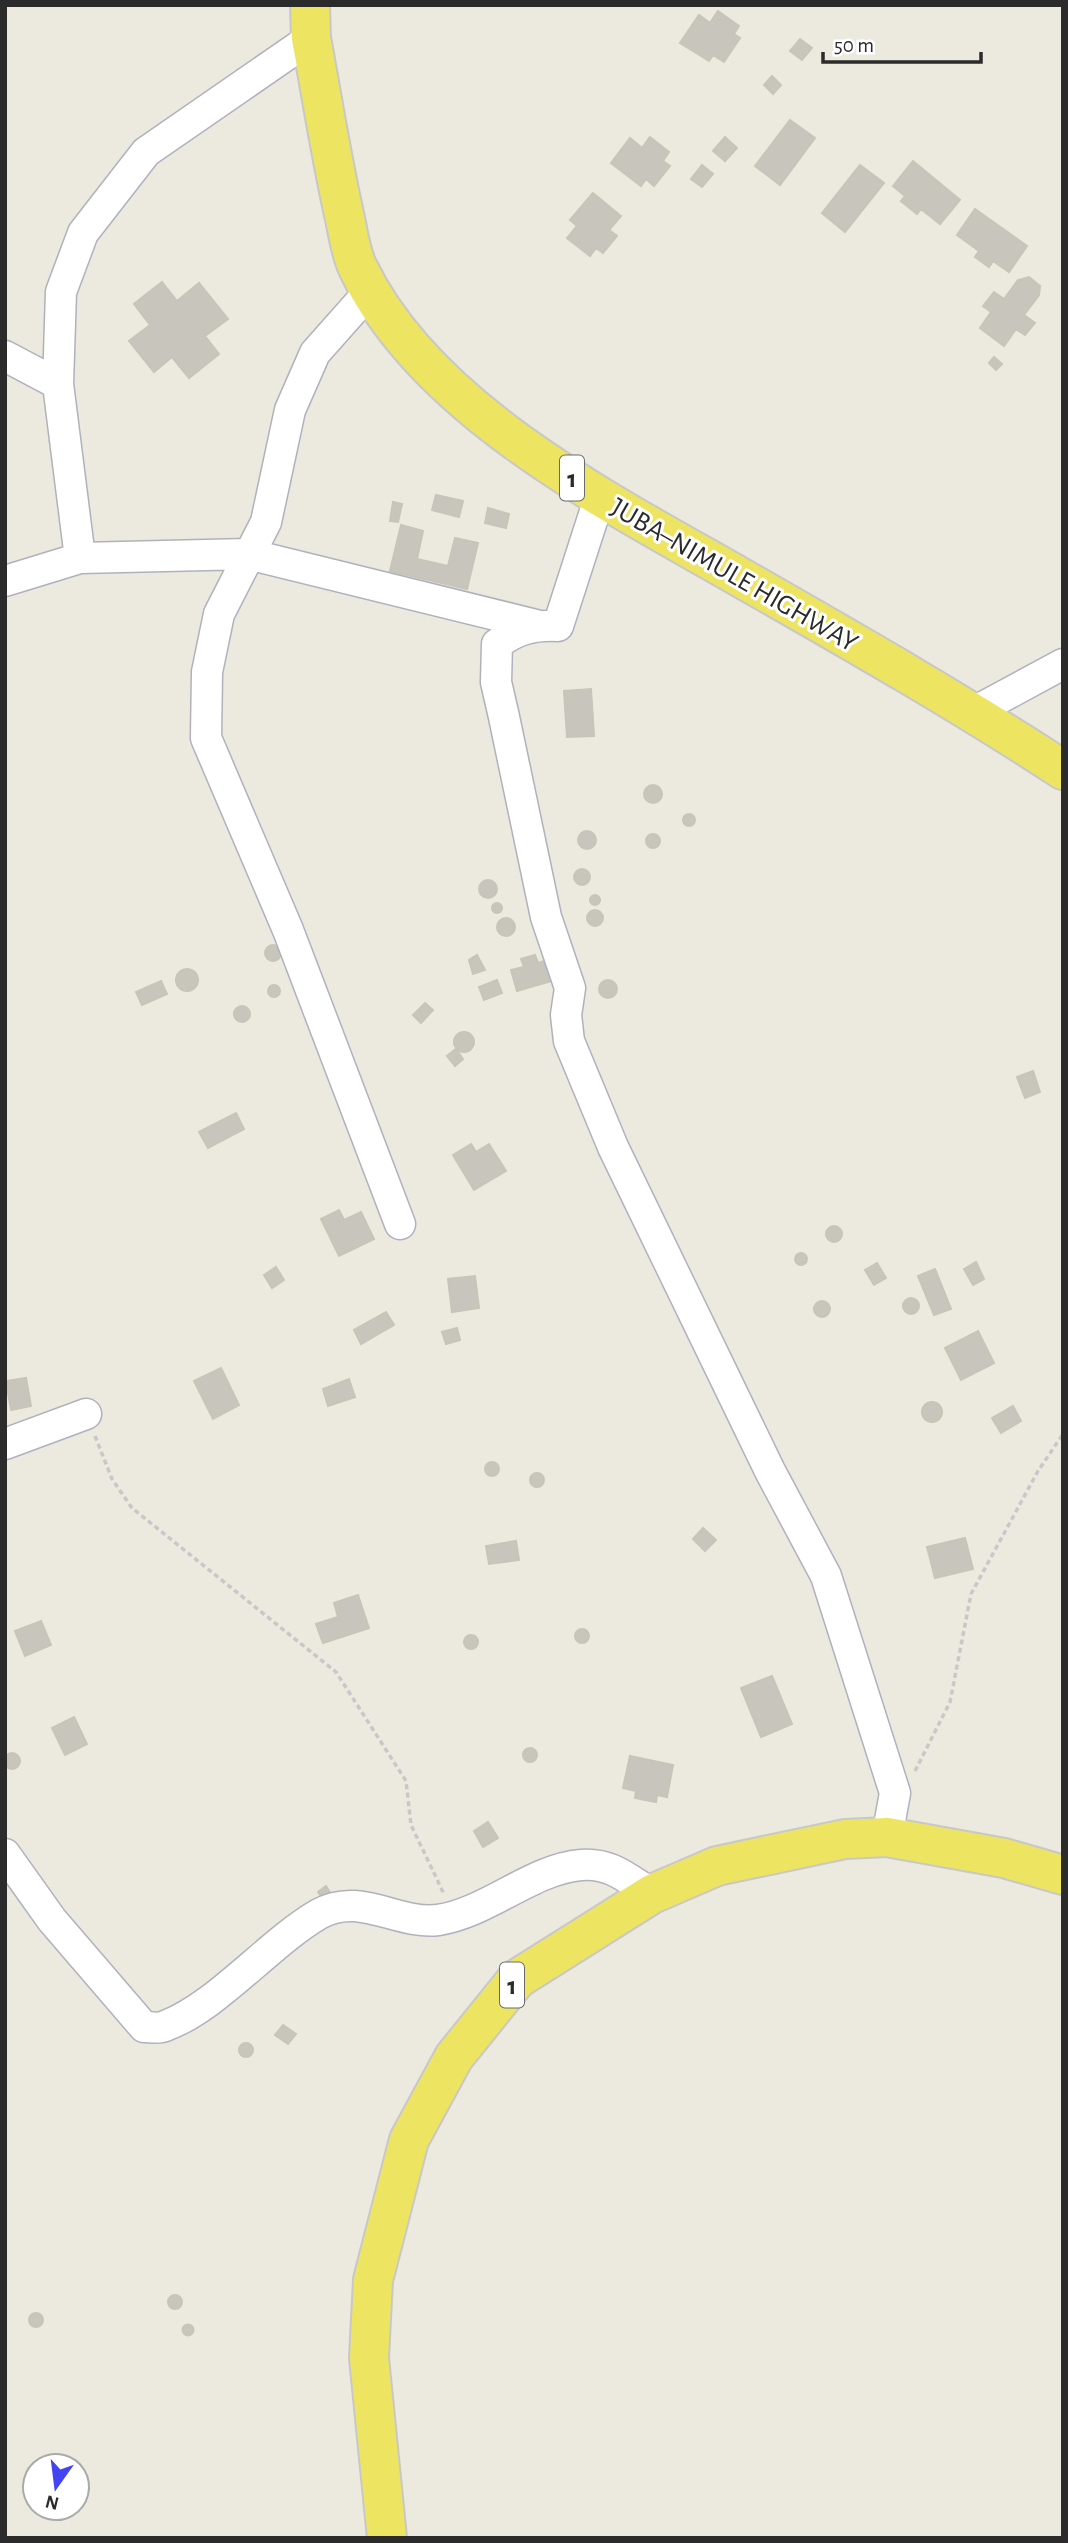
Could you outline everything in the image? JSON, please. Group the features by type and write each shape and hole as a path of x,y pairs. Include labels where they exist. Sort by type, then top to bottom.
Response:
{"main road":[{"name":"JUBA–NIMULE HIGHWAY","path":"310,22 356,264 397,333 463,398 528,449 600,496 974,712 1063,770"},
{"name":"1","path":"387,2538 369,2345 373,2280 409,2140 454,2057 517,1979 652,1894 717,1866 845,1839 887,1837 1004,1858 1063,1875"}],"street":[{"path":"80,558 58,384 61,292 83,233 146,152 310,22"},
{"path":"370,291 315,353 290,410 266,522 219,614 207,672 206,738 288,930 400,1224"},
{"path":"5,356 58,384"},
{"path":"5,581 80,558 248,554 536,625 558,626 600,496"},
{"path":"536,625 515,631 497,644 496,681 546,917 570,988 566,1015 569,1041 619,1159 770,1471 826,1576 895,1793 887,1837"},
{"path":"974,712 1063,664"},
{"path":"5,1444 86,1414"},
{"path":"5,1854 52,1920 144,2027 163,2027 193,2011 321,1913 353,1904 436,1920 458,1914 579,1865 608,1866 652,1894"}],"path":[{"path":"86,1414 112,1479 132,1508 337,1672 406,1781 411,1825 428,1865 458,1914"},
{"path":"895,1793 910,1780 950,1702 971,1594 1038,1471 1063,1434"}],"building":[{"path":"718,11 739,26 734,34 740,38 724,62 713,55 709,61 680,43 699,15 710,23"},
{"path":"800,39 812,48 802,60 790,51"},
{"path":"772,76 781,85 773,94 764,85"},
{"path":"790,120 815,138 780,185 755,166"},
{"path":"650,137 669,152 663,161 670,166 654,186 646,179 641,186 611,163 630,138 642,148"},
{"path":"725,137 737,148 725,161 713,151"},
{"path":"913,161 960,200 940,224 921,209 917,214 901,201 905,196 893,186"},
{"path":"702,165 713,174 702,187 691,179"},
{"path":"860,165 884,183 845,232 822,213"},
{"path":"593,193 621,216 609,230 617,236 603,253 596,248 590,256 567,238 577,226 570,220"},
{"path":"975,209 1027,246 1009,272 993,261 989,267 975,257 979,251 957,235"},
{"path":"1029,277 1040,286 1039,295 1024,315 1035,323 1025,335 1016,329 1004,346 980,328 991,312 983,306 994,292 1004,299 1018,280"},
{"path":"162,282 177,301 199,283 228,319 205,336 219,354 189,378 172,357 154,372 129,341 150,325 134,304"},
{"path":"994,357 1002,364 996,370 989,363"},
{"path":"436,495 463,501 459,517 432,510"},
{"path":"393,502 402,504 398,522 390,521"},
{"path":"488,508 509,514 506,528 485,523"},
{"path":"401,525 423,531 417,559 448,566 455,538 478,543 467,589 390,571"},
{"path":"591,689 594,736 567,737 564,691"},
{"path":"653,785 659,788 662,794 659,800 653,803 647,800 644,794 647,788"},
{"path":"684,815 694,815 694,825 684,825"},
{"path":"587,831 593,834 596,840 593,846 587,849 581,846 578,840 581,834"},
{"path":"653,834 658,836 658,846 653,848 648,846 646,841 648,836"},
{"path":"582,869 588,871 588,883 582,885 576,883 574,877 576,871"},
{"path":"488,880 494,883 497,889 494,895 488,898 482,895 479,889 482,883"},
{"path":"595,895 600,900 595,905 590,900"},
{"path":"497,903 501,904 501,912 497,913 493,912 492,908 493,904"},
{"path":"595,910 601,912 601,924 595,926 589,924 587,918 589,912"},
{"path":"506,918 512,921 515,927 512,933 506,936 500,933 497,927 500,921"},
{"path":"273,945 281,953 273,961 265,953"},
{"path":"477,955 485,970 473,974 469,960"},
{"path":"535,955 538,963 551,959 558,979 517,991 511,970 524,967 521,959"},
{"path":"183,969 191,969 198,976 198,984 191,991 183,991 176,984 176,976"},
{"path":"497,980 502,993 484,1000 479,987"},
{"path":"608,980 614,983 617,989 614,995 608,998 602,995 599,989 602,983"},
{"path":"161,981 167,994 142,1005 136,992"},
{"path":"269,986 279,986 279,996 269,996"},
{"path":"425,1003 433,1010 421,1023 413,1015"},
{"path":"239,1006 245,1006 250,1014 248,1020 239,1022 234,1017 234,1011"},
{"path":"464,1032 471,1035 474,1042 471,1049 464,1052 457,1049 454,1042 457,1035"},
{"path":"456,1049 463,1059 455,1066 447,1056"},
{"path":"1033,1071 1040,1092 1025,1098 1017,1077"},
{"path":"236,1113 244,1129 208,1148 199,1132"},
{"path":"471,1144 476,1152 489,1144 506,1171 474,1190 453,1155"},
{"path":"339,1210 344,1220 361,1212 374,1239 339,1256 321,1219"},
{"path":"831,1226 837,1226 842,1234 840,1240 831,1242 826,1237 826,1231"},
{"path":"801,1253 807,1259 801,1265 795,1259"},
{"path":"976,1262 984,1279 973,1285 964,1269"},
{"path":"877,1263 886,1278 874,1285 865,1270"},
{"path":"276,1267 284,1280 272,1288 264,1275"},
{"path":"935,1269 951,1309 934,1315 918,1276"},
{"path":"475,1276 479,1308 452,1312 448,1279"},
{"path":"908,1298 914,1298 919,1306 917,1312 908,1314 903,1309 903,1303"},
{"path":"822,1301 830,1309 822,1317 814,1309"},
{"path":"386,1312 394,1325 361,1344 354,1330"},
{"path":"457,1328 460,1340 446,1344 442,1332"},
{"path":"978,1331 994,1363 961,1380 945,1348"},
{"path":"221,1368 239,1405 213,1419 194,1381"},
{"path":"26,1378 31,1406 11,1410 6,1381"},
{"path":"349,1379 355,1397 328,1406 323,1389"},
{"path":"932,1402 939,1405 942,1412 939,1419 932,1422 925,1419 922,1412 925,1405"},
{"path":"1013,1406 1021,1421 1001,1433 992,1418"},
{"path":"492,1462 497,1464 497,1474 492,1476 487,1474 485,1469 487,1464"},
{"path":"537,1473 542,1475 542,1485 537,1487 532,1485 530,1480 532,1475"},
{"path":"703,1528 716,1540 705,1551 693,1539"},
{"path":"965,1538 973,1569 935,1578 927,1547"},
{"path":"516,1541 519,1560 489,1564 486,1546"},
{"path":"358,1595 369,1628 323,1643 316,1624 338,1617 334,1603"},
{"path":"41,1621 51,1645 25,1656 15,1631"},
{"path":"582,1629 587,1631 587,1641 582,1643 577,1641 575,1636 577,1631"},
{"path":"471,1635 476,1637 476,1647 471,1649 466,1647 464,1642 466,1637"},
{"path":"772,1676 792,1724 761,1737 741,1688"},
{"path":"74,1717 87,1744 65,1755 52,1728"},
{"path":"530,1748 535,1750 535,1760 530,1762 525,1760 523,1755 525,1750"},
{"path":"9,1753 15,1753 20,1761 18,1767 9,1769 4,1764 4,1758"},
{"path":"630,1756 673,1765 667,1797 657,1795 656,1802 635,1798 636,1791 623,1788"},
{"path":"488,1822 498,1838 483,1847 474,1831"},
{"path":"326,1886 333,1897 326,1903 318,1892"},
{"path":"283,2025 296,2034 288,2044 275,2035"},
{"path":"243,2043 249,2043 253,2050 249,2057 243,2057 239,2053 239,2047"},
{"path":"175,2295 180,2297 180,2307 175,2309 170,2307 168,2302 170,2297"},
{"path":"36,2313 41,2315 41,2325 36,2327 31,2325 29,2320 31,2315"},
{"path":"188,2324 194,2330 188,2336 182,2330"}]}
